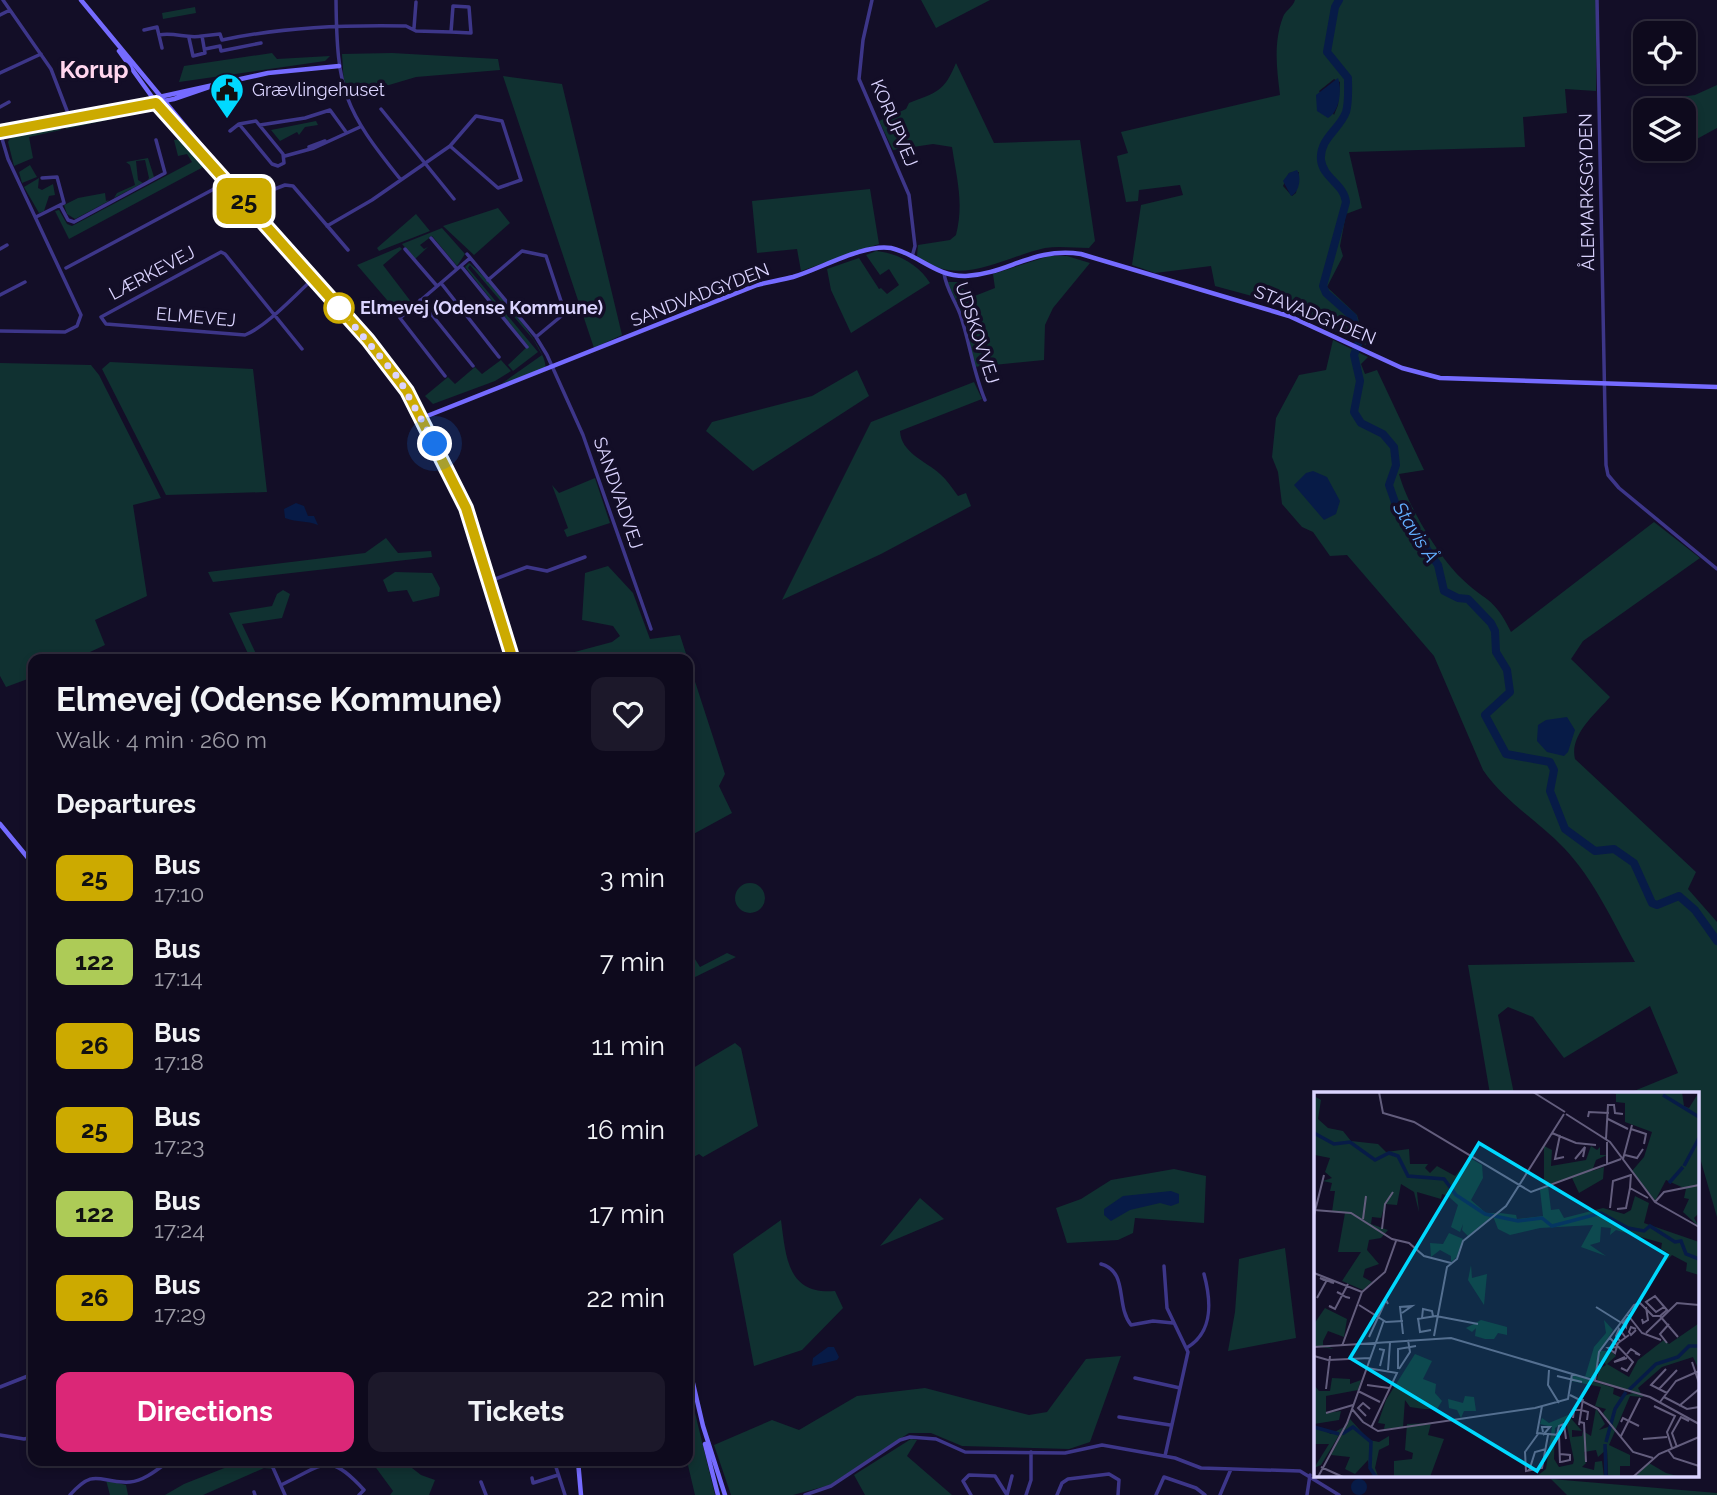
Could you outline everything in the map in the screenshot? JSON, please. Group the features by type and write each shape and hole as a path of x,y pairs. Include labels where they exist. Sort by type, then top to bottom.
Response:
{"street":[{"path":"4,0 58,83 69,117"},
{"path":"81,0 158,99 200,145"},
{"path":"336,0 339,66 345,97 360,127 401,180"},
{"name":"KORUPVEJ","path":"872,0 863,40 859,79 909,195 915,246 912,257"},
{"name":"ÅLEMARKSGYDEN","path":"1597,0 1608,475 1619,488 1717,569"},
{"path":"414,28 416,2"},
{"path":"159,35 175,33 189,38 220,34 222,40 250,34 336,25 414,28 416,31 471,33 469,7 453,6 451,32"},
{"path":"0,15 10,10"},
{"path":"144,30 157,27 162,48"},
{"path":"250,34 252,45"},
{"path":"189,38 194,56 205,53 202,36"},
{"path":"111,38 121,56 390,367 422,418 466,508 511,654"},
{"path":"205,49 220,46 220,51 261,43"},
{"path":"0,73 41,54"},
{"path":"0,331 65,331 80,321 81,310 4,150 0,132 268,73 339,66"},
{"path":"158,99 176,98 227,81"},
{"path":"176,98 173,104 186,128"},
{"path":"158,99 186,128 228,181"},
{"path":"0,107 9,102"},
{"path":"381,109 454,199"},
{"path":"260,125 305,118 330,110 346,132"},
{"path":"327,226 450,146 476,116 502,121 521,180 498,188 450,146"},
{"path":"230,131 239,124 255,121 285,156"},
{"path":"239,124 272,164 282,165 285,156"},
{"path":"285,156 360,127"},
{"path":"60,205 68,220 76,222 164,173 156,140"},
{"path":"36,217 64,203 57,177 42,178"},
{"path":"65,268 228,181"},
{"path":"267,192 291,185 348,250"},
{"path":"431,238 527,347"},
{"path":"0,249 7,245"},
{"path":"405,249 439,284 499,357"},
{"name":"SANDVADGYDEN","path":"422,418 757,285 793,277 869,250 893,249 912,257"},
{"path":"488,280 522,251 546,256 565,313 536,337"},
{"name":"LÆRKEVEJ","path":"101,319 103,314 221,252 273,314"},
{"name":"STAVADGYDEN","path":"912,257 944,273 976,275 1046,253 1081,254 1245,301 1350,343 1402,368 1440,379 1717,387"},
{"name":"SANDVADVEJ","path":"459,267 468,256 536,337 583,435 651,629"},
{"path":"68,260 71,265"},
{"path":"445,376 400,318 459,267"},
{"name":"UDSKOVVEJ","path":"944,273 946,285 961,315 976,379 985,400"},
{"name":"ELMEVEJ","path":"101,319 106,324 243,335 251,333 313,279"},
{"path":"0,295 25,282"},
{"path":"420,300 472,366"},
{"path":"273,314 302,349"},
{"path":"490,581 527,567 547,570 585,556"},
{"path":"0,824 28,858"},
{"path":"1101,1264 1112,1267 1118,1275 1128,1323 1134,1326 1153,1321 1174,1323"},
{"path":"1164,1266 1164,1290 1174,1323 1187,1347 1188,1362 1170,1425 1165,1456"},
{"path":"1187,1347 1203,1335 1206,1325 1209,1300 1205,1274"},
{"path":"0,1387 28,1376"},
{"path":"1135,1378 1180,1388"},
{"path":"693,1385 715,1482 722,1495"},
{"path":"1119,1416 1170,1425"},
{"path":"702,1426 722,1495"},
{"path":"0,1435 28,1438"},
{"path":"805,1495 831,1486 900,1440 910,1437 936,1439 965,1452 1074,1452 1102,1445 1165,1456 1201,1468 1290,1470 1314,1478"},
{"path":"1026,1495 1031,1480 1031,1452"},
{"path":"70,1495 88,1479 102,1476 133,1482 162,1466"},
{"path":"272,1466 285,1495"},
{"path":"281,1485 321,1466"},
{"path":"339,1466 364,1490 359,1495"},
{"path":"555,1466 565,1495"},
{"path":"578,1466 581,1495"},
{"path":"1220,1495 1231,1469"},
{"path":"1057,1495 1062,1483 1068,1479 1109,1474 1119,1480 1118,1495"},
{"path":"532,1478 533,1483 558,1475"},
{"path":"971,1495 963,1481 969,1475 995,1476 1007,1495"},
{"path":"1307,1495 1310,1475"},
{"path":"1007,1495 1012,1476"},
{"path":"1156,1495 1164,1477 1196,1488 1197,1494 1205,1495"},
{"path":"1314,1478 1339,1495"},
{"path":"481,1482 486,1495"}],"green space":[{"path":"921,0 990,0 936,28"},
{"path":"1596,0 1596,91 1565,89 1567,113 1523,117 1525,147 1349,152 1362,208 1346,214 1340,246 1343,256 1327,287 1357,315 1366,345 1263,299 1215,286 1211,266 1155,273 1132,265 1141,205 1183,195 1180,185 1139,190 1138,201 1126,202 1117,156 1128,153 1121,132 1280,95 1278,37 1284,15 1294,2","holes":["1334,79 1340,82 1338,105 1334,115 1319,91","1299,172 1296,193 1292,196 1283,186 1289,173"]},
{"path":"195,7 196,13 163,19 162,13"},
{"path":"272,53 277,59 330,56 325,61 179,82 184,66"},
{"path":"392,53 498,59 500,70 416,77 389,85 344,86 342,54"},
{"path":"956,63 994,143 1080,140 1095,241 1089,248 1045,248 964,271 932,266 917,256 918,245 950,240 956,235 960,202 952,147 933,144 893,150 879,121 906,109 909,103 939,90 948,80"},
{"path":"503,76 562,84 622,335 594,348"},
{"path":"1717,85 1717,128 1696,139 1696,98 1673,98 1695,95"},
{"path":"121,113 122,117 66,129 65,123"},
{"path":"316,121 318,125 305,127 299,135 297,132 280,141 271,130"},
{"path":"60,124 61,130 29,137 33,158 14,166 8,142 11,136"},
{"path":"180,139 207,165 69,239 55,211 59,210 67,224 72,226 192,162 187,154 178,156 174,140"},
{"path":"148,158 154,177 147,181 149,178 145,160 136,161 138,180 143,183 114,198 117,193 135,185 130,165 126,162"},
{"path":"30,165 37,177 22,183 19,172"},
{"path":"39,178 38,188 42,190 53,184 55,195 49,196 44,211 39,213 24,187"},
{"path":"870,189 879,244 801,271 797,249 757,253 752,201"},
{"path":"105,193 106,201 109,200 107,202 75,219 67,214 64,205 78,198"},
{"path":"498,208 510,223 474,255 443,226"},
{"path":"416,214 430,231 379,251 377,248"},
{"path":"442,228 465,254 457,266 432,236 420,245 424,249 428,247 415,259 402,244"},
{"path":"400,247 402,249 383,265 412,303 399,314 357,265"},
{"path":"876,251 907,261 930,283 851,333 831,290 827,269 859,258 879,289 887,294 899,285 889,269 880,275 866,255"},
{"path":"1049,256 1067,256 1090,263 1053,308 1045,325 1044,360 974,367 966,321 947,282 961,282 967,299 995,288 993,274"},
{"path":"469,263 502,297 528,331 538,346 544,359 545,368 501,384 542,355 533,339 470,265 468,268 538,352 513,371 508,365 528,346 465,267"},
{"path":"1333,340 1368,357 1361,364 1365,374 1377,370 1424,470 1399,474 1416,515 1451,567 1494,605 1511,632 1654,522 1700,558 1583,641 1571,659 1610,697 1580,733 1574,750 1575,759 1696,872 1688,889 1717,922 1717,1217 1700,1158 1700,1092 1634,1091 1678,1073 1650,1006 1564,1058 1533,1017 1508,1007 1498,1015 1514,1092 1490,1092 1468,965 1635,962 1603,902 1575,861 1554,838 1511,802 1483,770 1434,656 1347,555 1330,556 1313,532 1302,527 1282,504 1278,472 1272,457 1276,418 1299,375 1326,370"},
{"path":"501,360 511,371 495,381 433,404 425,396 448,377 455,384 475,367 482,374"},
{"path":"110,362 253,369 267,492 166,495 102,369"},
{"path":"0,363 91,365 99,375 161,498 133,505 147,596 95,620 105,645 90,654 28,654 28,679 6,687 0,676"},
{"path":"857,370 869,396 753,471 706,431 712,422 812,396"},
{"path":"974,382 982,399 900,431 901,439 909,451 943,476 958,496 966,493 971,506 881,554 782,600 871,422"},
{"path":"595,478 610,523 567,537 564,530 568,528 552,485 559,493"},
{"path":"386,538 398,553 431,551 432,557 213,582 208,572 365,553"},
{"path":"608,566 633,593 650,639 680,635 686,654 571,654 612,642 620,636 613,626 582,620 585,573"},
{"path":"395,572 432,573 440,588 439,596 413,602 407,590 388,592 383,580"},
{"path":"283,590 290,594 282,618 242,624 256,654 248,654 229,613 272,606 277,594"},
{"path":"693,675 725,774 719,786 732,813 693,834"},
{"path":"750,883 756,884 764,892 764,904 756,912 750,913 744,912 736,904 735,898 736,892 744,884"},
{"path":"727,953 736,957 693,978 693,956 700,967"},
{"path":"735,1043 741,1048 758,1126 703,1157 699,1154 693,1157 693,1068"},
{"path":"1174,1169 1206,1176 1204,1223 1135,1218 1133,1233 1118,1240 1067,1243 1056,1208 1081,1199 1111,1180"},
{"path":"920,1198 944,1219 880,1246"},
{"path":"781,1220 788,1260 798,1280 819,1291 835,1291 843,1308 802,1350 754,1366 733,1254"},
{"path":"1285,1248 1296,1338 1228,1351 1235,1312 1239,1259"},
{"path":"1121,1356 1090,1442 1069,1449 962,1446 931,1433 909,1433 830,1485 793,1495 731,1495 714,1445 772,1420 799,1430 857,1396 925,1388 1029,1415 1047,1412 1086,1359"},
{"path":"693,1405 715,1495 695,1495 688,1466 693,1466"},
{"path":"911,1439 917,1440 907,1456 952,1495 865,1495 854,1475"},
{"path":"229,1466 272,1466 274,1469 264,1468 203,1495 165,1495 184,1484"},
{"path":"375,1466 409,1466 421,1475 435,1480 429,1495 390,1495 393,1491"},
{"path":"1551,1479 1717,1493 1717,1495 1567,1495"},
{"path":"106,1480 126,1485 128,1495 110,1495"}],"water":[{"path":"1338,78 1339,100 1328,118 1317,111 1316,95"},
{"path":"1297,170 1299,184 1291,196 1283,181 1289,173"},
{"path":"1313,471 1327,477 1340,501 1336,514 1324,520 1294,485 1306,473"},
{"path":"296,503 304,506 308,516 314,516 318,525 285,518 284,509"},
{"path":"1567,717 1575,730 1568,752 1564,756 1547,752 1537,741 1538,725 1546,720"},
{"path":"1171,1191 1179,1194 1179,1203 1171,1206 1160,1203 1130,1210 1111,1221 1104,1215 1104,1209 1123,1196"},
{"path":"828,1347 834,1347 839,1357 837,1360 812,1366 813,1358"},
{"path":"1359,1479 1365,1481 1365,1493 1359,1495 1353,1493 1351,1487 1353,1481"}],"waterway":[{"name":"Stavis Å","path":"1339,0 1335,7 1327,52 1348,78 1348,104 1343,118 1323,146 1321,160 1325,172 1342,190 1346,202 1323,286 1326,293 1353,317 1359,342 1354,355 1360,381 1354,412 1361,423 1383,434 1394,447 1396,465 1389,485 1396,505 1438,565 1444,591 1458,598 1468,599 1491,623 1495,631 1496,652 1507,670 1510,692 1485,715 1506,754 1550,762 1554,770 1550,791 1565,829 1595,851 1614,849 1634,863 1652,903 1657,905 1679,896 1695,910 1717,941"}],"bus line":[{"name":"25","path":"0,132 69,117 156,103 368,340 407,391 466,508 511,654"}],"place":[{"name":"Grævlingehuset","path":"227,120"},
{"name":"Elmevej (Odense Kommune)","path":"339,308"}],"district":[{"name":"Korup","path":"94,70"}],"route":[{"path":"339,308 399,379 435,444"}]}
